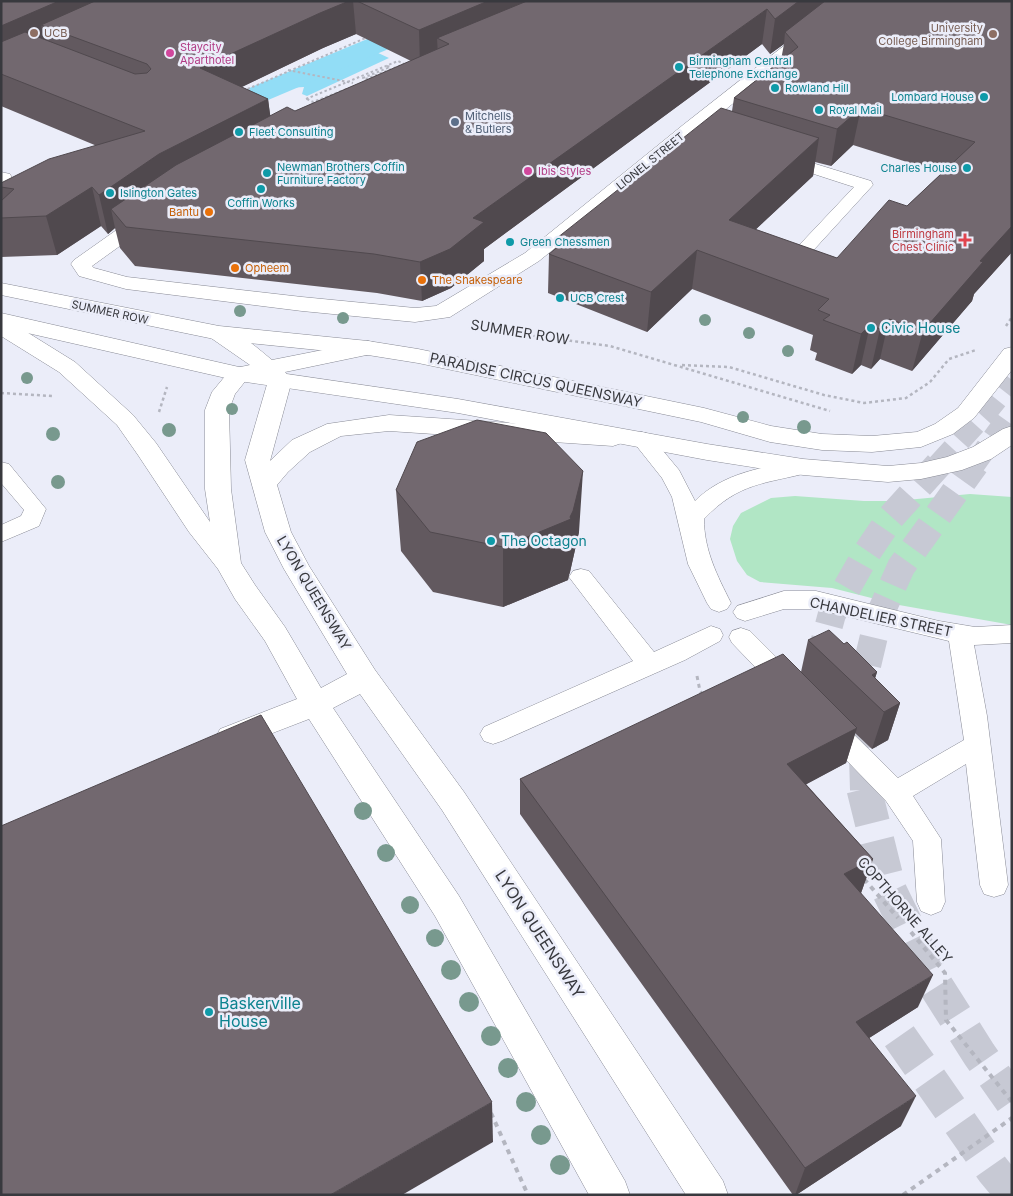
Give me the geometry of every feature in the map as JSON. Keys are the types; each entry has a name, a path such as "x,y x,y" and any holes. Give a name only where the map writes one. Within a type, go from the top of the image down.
{"street":[{"name":"LIONEL STREET","path":"442,312 532,257 689,129 851,1"},
{"path":"159,208 81,264 86,272 126,284 415,315 442,312"},
{"name":"SUMMER ROW","path":"1,289 219,333 368,348"},
{"path":"1,320 239,374 272,374 707,452 803,467 888,474 921,471 953,464 982,453 1012,434"},
{"path":"1,326 67,368 125,420 147,449 198,526 228,563 245,592 275,634 315,704 447,906 611,1195"},
{"name":"SUMMER ROW","path":"219,333 250,353 272,374"},
{"path":"272,374 368,348"},
{"name":"PARADISE CIRCUS QUEENSWAY","path":"368,348 494,371 704,415 770,434 822,442 872,444 922,439 944,429 966,413 1012,354"},
{"path":"228,563 218,489 217,410 224,392 239,374"},
{"path":"265,483 258,460 272,374"},
{"path":"265,483 279,466 301,446 336,429 389,424 642,439"},
{"name":"LYON QUEENSWAY","path":"265,483 278,532 297,569 365,678 453,801 709,1195"},
{"path":"210,746 315,704 365,678"}],"lane":[{"path":"689,129 707,135"},
{"path":"763,152 866,185 794,261"},
{"path":"642,439 671,475 683,497 700,564 719,603"},
{"path":"693,540 693,517 707,500 745,479 803,467"},
{"path":"1,468 35,509 31,521 1,534"},
{"path":"582,577 650,665"},
{"name":"CHANDELIER STREET","path":"745,612 784,600 816,600 960,634 975,636 1012,634"},
{"path":"719,603 733,605 745,612 749,617 750,628 741,637 726,640 711,635 701,625 702,613 711,605 719,603"},
{"name":"CHANDELIER STREET","path":"960,634 977,745 994,885"},
{"path":"492,734 650,665 711,635"},
{"path":"741,637 896,793 927,838 931,902"},
{"path":"896,793 977,745"}],"path":[{"path":"236,94 368,37"},
{"path":"288,70 353,83 357,84 313,102 306,99 386,66 398,61 409,66"},
{"path":"386,66 390,67 363,78 366,79 404,64"},
{"name":"SUMMER ROW","path":"442,312 475,328 610,346 833,411"},
{"path":"677,365 729,367 824,395 864,403 906,398 930,382 949,359 984,347"},
{"path":"147,449 176,360"},
{"path":"1,393 60,396"},
{"path":"689,647 700,691 706,698"},
{"name":"COPTHORNE ALLEY","path":"860,875 900,919"},
{"name":"COPTHORNE ALLEY","path":"906,926 945,973 946,1020 1012,1102"},
{"path":"486,1105 504,1139 528,1195"},
{"path":"903,1195 1012,1118"}],"green space":[{"path":"970,494 1012,497 1012,625 899,605 832,588 760,582 747,575 737,561 730,539 733,526 741,513 771,498 795,496 864,501 896,501"}],"water":[{"path":"365,50 358,56 359,59 376,52 389,58 307,96 302,94 304,87 269,89 282,81 282,77 336,54"}],"building":[{"path":"1,1 59,1 1,26"},
{"path":"95,1 349,1 200,68 268,99 159,154 99,195 92,187 46,216 1,218 1,201 14,189 1,187 1,183 49,159 145,131 1,74 1,42 25,32 135,74 147,73 151,69 147,64 41,25"},
{"path":"357,1 488,1 419,30"},
{"path":"527,1 799,1 775,19 767,9 473,218 484,222 450,249 420,262 374,254 126,227 111,209 176,165 287,107 295,111 449,44 437,38"},
{"path":"825,1 1012,1 1012,226 980,261 983,262 923,331 889,319 880,329 870,325 861,334 823,320 830,315 818,310 829,299 697,250 651,292 549,254 565,241 557,238 721,108 819,138 729,220 837,258 889,200 907,206 975,142 861,108 837,129 734,98 798,47 785,32"},
{"path":"477,420 546,433 583,471 571,519 503,547 430,532 396,490 417,442"},
{"path":"829,630 844,644 847,642 877,672 872,675 900,703 884,712 808,640"},
{"path":"783,654 857,728 787,764 873,859 844,874 933,975 856,1022 916,1096 805,1168 520,779"},
{"name":"Baskerville House","path":"261,715 492,1102 330,1195 1,1195 1,826"}],"waterway":[{"path":"204,117 481,1"}],"tunnel":[{"path":"938,465 989,409 1012,380"},
{"path":"974,465 1012,412"},
{"path":"818,666 832,614 866,554 891,517 939,464"},
{"path":"864,790 861,691 878,619 901,567 975,464"},
{"path":"864,789 889,890 934,983 979,1054 1012,1101"},
{"path":"872,991 881,1010 993,1170 1012,1193"}],"place":[{"name":"UCB","path":"34,33"},
{"name":"University College Birmingham","path":"993,34"},
{"name":"Staycity Aparthotel","path":"170,53"},
{"name":"Birmingham Central Telephone Exchange","path":"679,67"},
{"name":"Rowland Hill","path":"775,88"},
{"name":"Lombard House","path":"984,97"},
{"name":"Royal Mail","path":"819,110"},
{"name":"Mitchells & Butlers","path":"455,122"},
{"name":"Fleet Consulting","path":"239,132"},
{"name":"Charles House","path":"967,168"},
{"name":"Ibis Styles","path":"528,171"},
{"name":"Newman Brothers Coffin Furniture Factory","path":"267,173"},
{"name":"Coffin Works","path":"261,189"},
{"name":"Islington Gates","path":"110,193"},
{"name":"Bantu","path":"209,212"},
{"name":"Birmingham Chest Clinic","path":"965,240"},
{"name":"Green Chessmen","path":"510,242"},
{"name":"Opheem","path":"235,268"},
{"name":"The Shakespeare","path":"422,280"},
{"name":"UCB Crest","path":"560,298"},
{"name":"Civic House","path":"871,328"},
{"name":"The Octagon","path":"491,541"},
{"name":"Baskerville House","path":"209,1012"}]}
